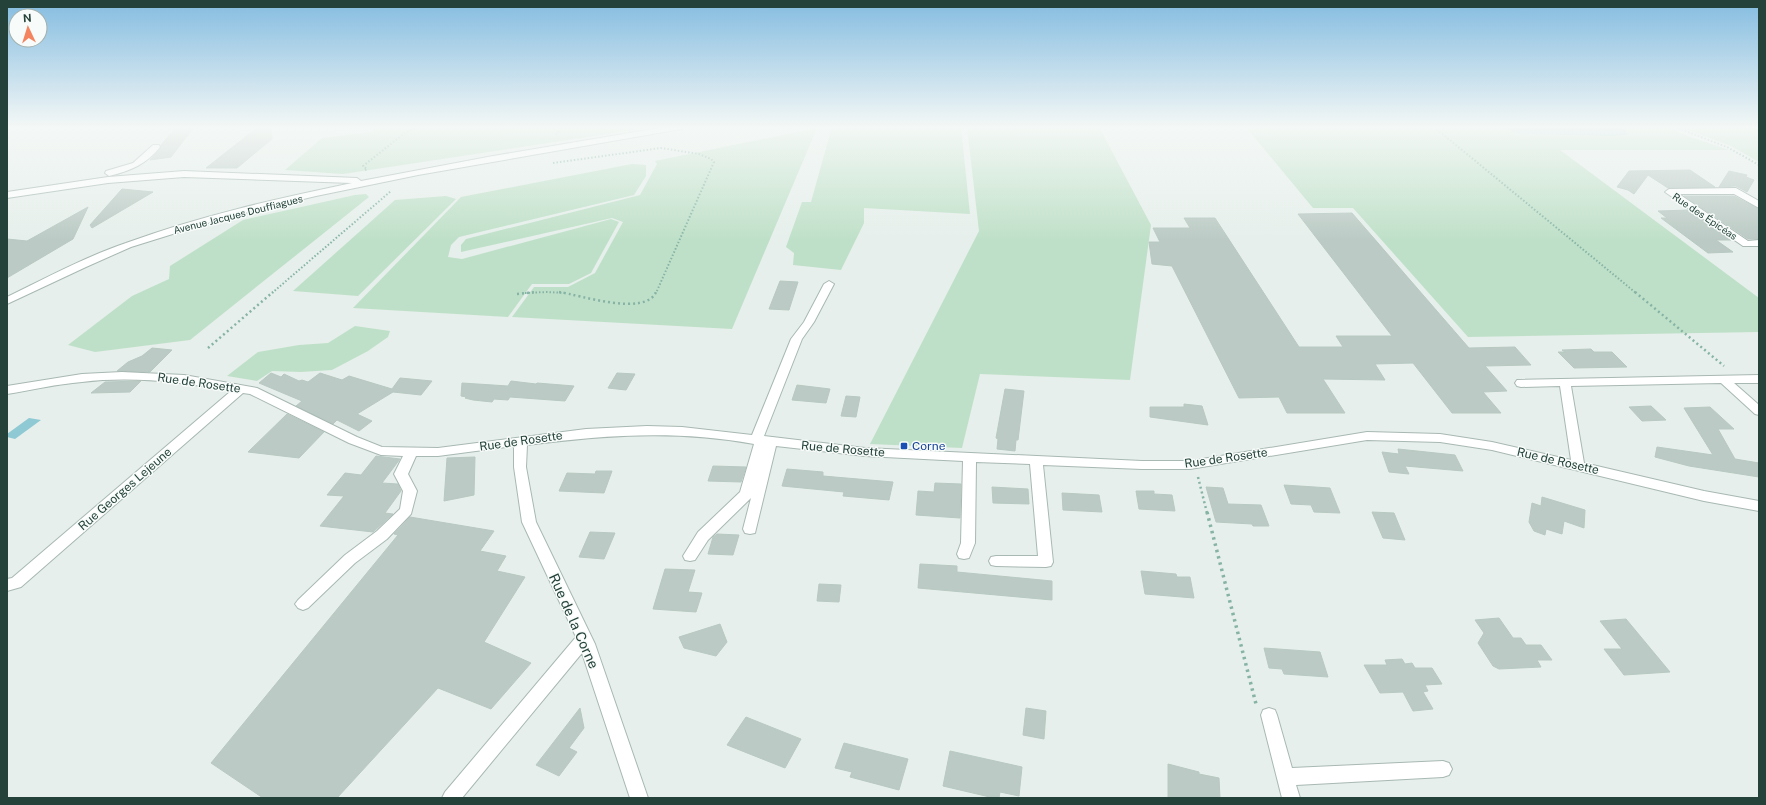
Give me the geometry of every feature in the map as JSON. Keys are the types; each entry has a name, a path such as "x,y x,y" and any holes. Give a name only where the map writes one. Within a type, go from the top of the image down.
{"street":[{"path":"48,188 55,183 130,168 136,165"},
{"name":"Avenue Jacques Douffiagues","path":"7,301 86,262 173,230 259,207 459,165"},
{"path":"7,195 108,180 184,174 361,181 363,184"},
{"name":"Rue des Épicéas","path":"1759,205 1736,191 1669,192 1746,244 1759,243"},
{"path":"690,556 703,536 746,495 797,339 809,322 828,284"},
{"name":"Rue de Rosette","path":"7,390 82,378 122,376 184,379 253,391 353,440 381,451 438,452 586,433 647,430 682,431 865,452 1142,465 1195,464 1367,436 1440,438 1492,446 1704,496 1759,506"},
{"path":"1722,379 1759,411"},
{"path":"1521,383 1759,379"},
{"path":"1565,383 1578,466"},
{"name":"Rue Georges Lejeune","path":"7,585 16,583 240,389"},
{"path":"750,529 763,441"},
{"name":"Rue de la Corne","path":"521,442 520,467 529,522 584,639 639,798"},
{"path":"303,604 350,560 382,535 406,511 410,491 401,474 411,452"},
{"path":"964,554 968,543 970,457"},
{"path":"996,561 1046,562 1036,460"},
{"path":"451,798 584,639"},
{"path":"1269,715 1291,798"},
{"path":"1285,777 1444,769"}],"path":[{"path":"363,172 367,169 363,166 365,165"},
{"path":"517,294 558,292 633,305 649,301 654,297 713,165"},
{"path":"1479,165 1739,379"},
{"path":"208,348 394,188"},
{"path":"1195,464 1256,704 1269,715"}],"green space":[{"path":"291,165 405,165 343,174 285,170"},
{"path":"629,165 646,165 646,176 634,195 459,237 451,245 448,257 462,259 611,219 619,222 591,273 569,284 532,284 508,317 353,308 461,197"},
{"path":"657,165 802,165 732,329 512,317 534,287 568,287 595,273 623,222 612,218 461,252 461,245 466,239 640,195"},
{"path":"821,165 965,165 970,214 864,208 864,223 841,270 793,265 794,253 786,247 802,202 811,202"},
{"path":"971,165 1119,165 1151,225 1130,380 980,374 962,448 870,444 979,231"},
{"path":"1277,165 1580,165 1759,298 1759,332 1468,337 1353,208 1313,208"},
{"path":"366,194 369,197 190,340 95,352 68,345 132,296 169,279 170,266 243,220 355,195"},
{"path":"446,196 456,199 358,296 293,291 395,200"},
{"path":"355,326 390,331 388,337 368,351 332,370 301,372 272,371 257,381 227,376 258,352 299,345 328,343"}],"water":[{"path":"29,418 41,420 15,439 7,437 7,434"}],"building":[{"path":"210,165 241,165 237,168 206,168"},
{"path":"1690,170 1715,187 1668,188 1648,175 1634,194 1628,190 1617,187 1629,171"},
{"path":"1729,171 1747,175 1746,177 1754,180 1747,192 1736,186 1719,187"},
{"path":"122,189 153,192 92,228 90,225"},
{"path":"1684,196 1734,196 1759,209 1759,239 1748,239"},
{"path":"88,207 73,239 7,278 7,239 27,241"},
{"path":"1689,210 1731,240 1716,240 1733,252 1708,253 1661,218 1667,218 1658,211"},
{"path":"1352,213 1469,348 1515,347 1531,365 1485,366 1507,391 1483,392 1501,413 1452,413 1413,363 1375,364 1385,380 1323,379 1345,413 1287,413 1279,397 1239,398 1172,266 1152,264 1149,242 1160,242 1153,228 1190,228 1184,218 1215,218 1299,347 1343,347 1336,336 1392,336 1298,214"},
{"path":"780,281 798,282 789,310 769,309"},
{"path":"152,348 172,350 150,372 117,371 128,362 142,356"},
{"path":"1591,349 1594,352 1612,352 1627,367 1574,368 1558,352 1565,352 1562,350"},
{"path":"271,373 281,377 284,374 299,381 302,380 308,382 320,373 342,380 349,376 392,389 400,378 432,381 421,395 393,392 357,414 372,421 359,431 337,420 333,424 296,406 302,401 259,383"},
{"path":"617,373 635,374 626,390 608,388"},
{"path":"141,381 130,392 91,393 105,382"},
{"path":"511,381 574,386 565,401 510,397 508,400 494,399 492,402 473,400 461,396 462,383 508,386"},
{"path":"797,385 830,389 826,403 792,400"},
{"path":"1005,389 1024,391 1018,440 1016,440 1015,451 997,449 998,439 996,438"},
{"path":"846,396 860,397 856,417 841,416"},
{"path":"1184,404 1202,406 1208,425 1150,417 1150,407 1184,407"},
{"path":"1651,406 1666,420 1642,421 1629,407"},
{"path":"1710,407 1734,429 1718,429 1735,459 1759,463 1759,477 1689,466 1655,457 1657,447 1713,455 1684,408"},
{"path":"287,414 324,432 299,458 248,452"},
{"path":"1398,449 1455,455 1463,471 1405,466 1409,474 1389,472 1382,452 1399,454"},
{"path":"376,456 400,459 382,483 398,484 401,491 385,513 393,514 373,532 320,526 344,496 327,495 345,473 361,475"},
{"path":"475,457 474,495 444,501 447,458"},
{"path":"713,466 746,467 741,482 708,481"},
{"path":"787,469 823,472 823,476 893,482 889,500 843,496 844,492 782,486"},
{"path":"596,471 612,471 604,493 559,491 567,473 595,474"},
{"path":"935,483 961,484 960,518 916,515 918,491 934,492"},
{"path":"1284,485 1330,488 1340,513 1314,512 1311,505 1291,504"},
{"path":"992,487 1028,489 1029,504 993,503"},
{"path":"1206,487 1223,488 1228,504 1261,505 1269,526 1253,526 1252,524 1216,522"},
{"path":"1136,491 1154,491 1154,494 1172,495 1175,511 1139,509"},
{"path":"1062,493 1099,495 1102,512 1063,510"},
{"path":"1542,497 1585,510 1584,528 1564,521 1562,534 1546,529 1545,535 1534,531 1529,522 1532,503 1541,506"},
{"path":"1372,512 1394,513 1405,540 1383,538"},
{"path":"410,517 494,531 480,551 506,556 497,571 525,577 484,642 531,663 491,709 438,688 337,798 263,798 211,763 398,535 394,534"},
{"path":"590,532 615,533 604,559 579,557"},
{"path":"717,534 739,535 733,555 708,554 713,537"},
{"path":"920,564 957,566 957,572 1052,581 1052,600 918,588"},
{"path":"665,569 695,570 688,592 702,593 696,612 653,609"},
{"path":"1141,571 1176,574 1177,577 1190,577 1194,598 1145,594"},
{"path":"819,584 841,585 839,602 817,601"},
{"path":"1499,618 1513,638 1521,638 1526,645 1541,645 1552,660 1537,660 1541,667 1499,669 1493,666 1478,643 1484,633 1475,620"},
{"path":"1626,619 1670,672 1624,675 1604,649 1622,649 1600,621"},
{"path":"720,624 727,642 716,656 684,648 679,637"},
{"path":"1264,648 1320,652 1328,677 1284,674 1282,669 1269,668"},
{"path":"1402,659 1405,664 1412,663 1415,668 1432,668 1442,684 1425,685 1428,691 1423,692 1433,709 1413,711 1403,692 1380,693 1364,665 1387,665 1385,660"},
{"path":"580,708 584,728 569,748 577,752 559,776 536,765"},
{"path":"1026,708 1046,711 1044,739 1023,735"},
{"path":"746,717 801,739 785,768 727,745"},
{"path":"844,743 908,759 899,790 850,777 852,772 835,768"},
{"path":"950,751 1022,767 1019,796 1000,792 999,798 994,798 943,786"},
{"path":"1168,764 1199,772 1199,774 1219,778 1220,798 1168,798"}],"place":[{"name":"Corne","path":"904,446"}]}
